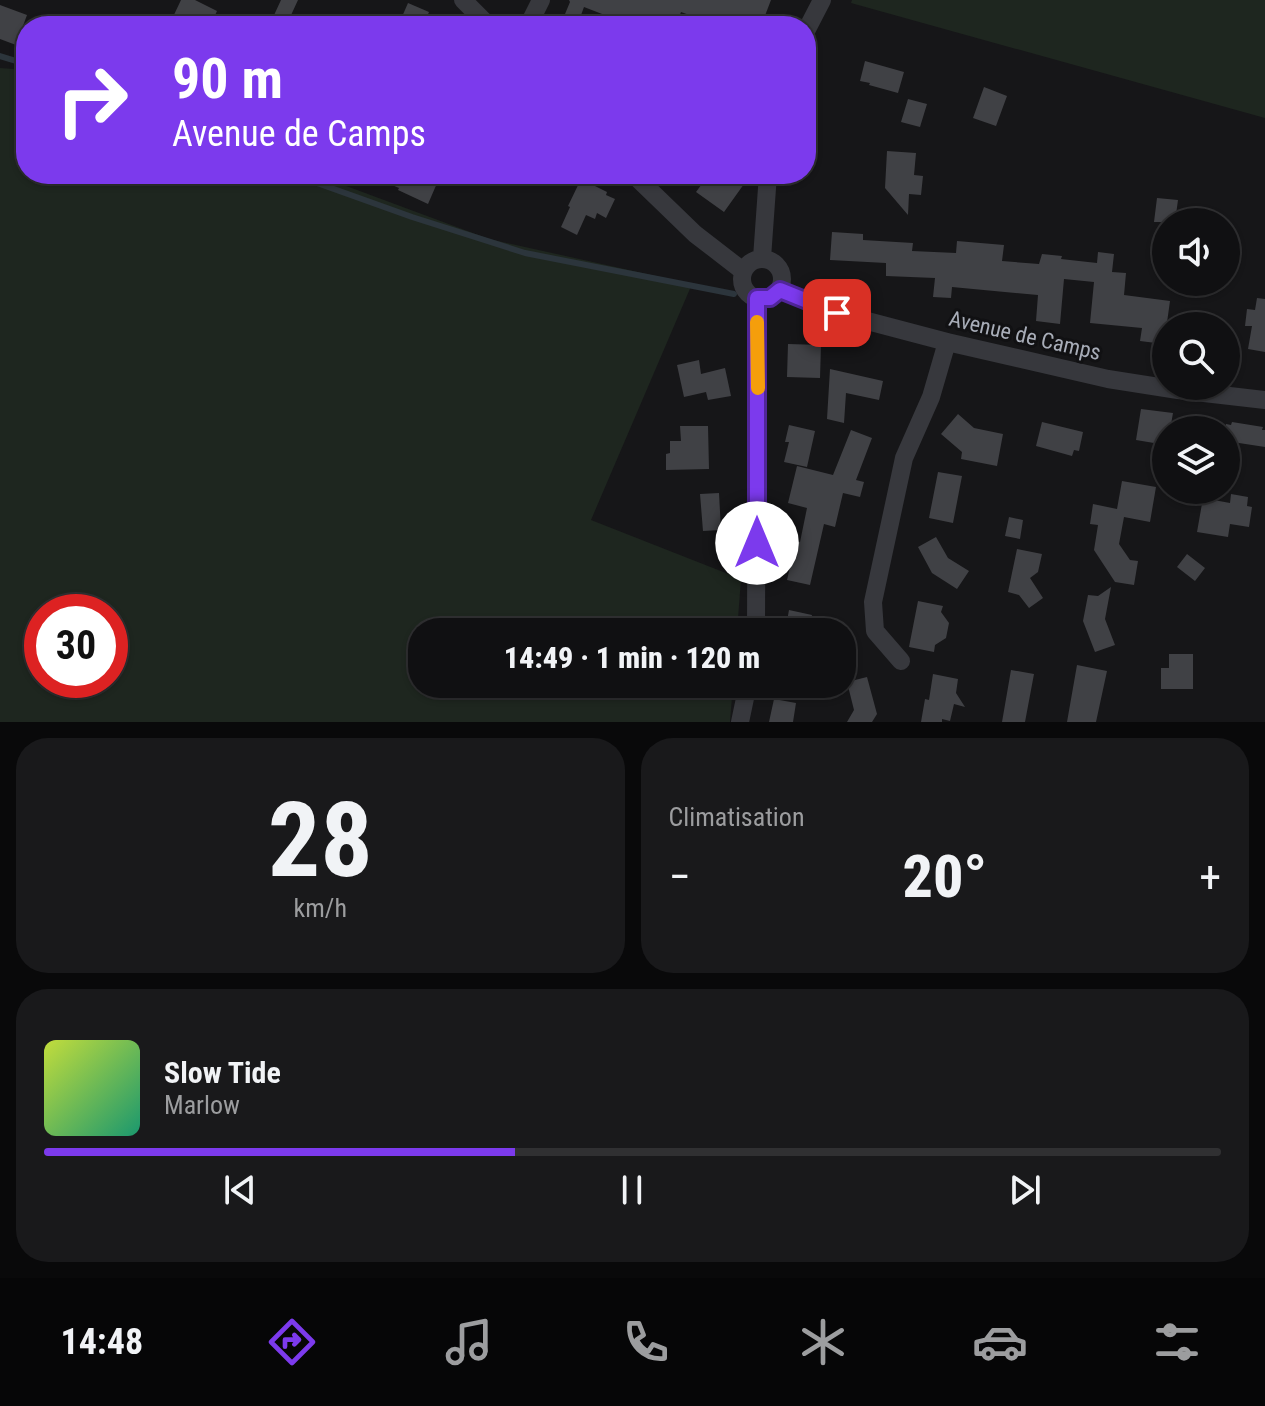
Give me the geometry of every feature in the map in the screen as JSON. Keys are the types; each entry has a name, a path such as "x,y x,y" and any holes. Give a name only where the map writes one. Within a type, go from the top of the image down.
{"street":[{"path":"463,0 479,16"},
{"path":"643,184 695,234 743,271"},
{"path":"762,258 767,184"},
{"path":"762,258 772,261 783,277 780,290 770,298 757,298 743,285 743,271 752,261 762,258"},
{"name":"Avenue de Camps","path":"780,290 837,313 1108,379 1265,400"},
{"path":"756,618 757,298"},
{"path":"901,661 875,631 873,602 904,458 931,397 947,342"},
{"path":"740,722 745,698"}],"shaded area":[{"path":"852,0 1265,0 1265,118 851,3"},
{"path":"0,68 16,69 16,184 341,184 489,239 692,284 591,520 741,579 738,618 408,618 408,698 732,698 730,722 0,722"}],"building":[{"path":"181,0 195,0 217,11 215,16 173,16"},
{"path":"281,0 298,0 291,16 274,16"},
{"path":"771,0 765,16 692,16 681,12 680,16 607,16 584,7 581,16 564,16 570,2"},
{"path":"408,3 429,12 427,16 402,16"},
{"path":"0,5 27,15 16,16 16,45 0,39"},
{"path":"865,61 904,72 898,93 860,81"},
{"path":"984,87 1007,96 996,126 973,118"},
{"path":"908,99 927,104 920,127 901,122"},
{"path":"887,151 916,153 914,175 923,176 921,195 909,194 908,215 885,188"},
{"path":"390,184 437,184 428,204"},
{"path":"579,184 591,184 615,199 606,218 597,213 595,219 586,215 577,235 561,227"},
{"path":"702,184 744,184 724,212 696,192"},
{"path":"1157,198 1178,200 1177,208 1156,208"},
{"path":"832,232 863,234 863,240 913,243 912,251 956,253 957,241 1004,245 1002,261 1039,264 1042,254 1097,263 1098,252 1114,254 1112,272 1126,273 1124,295 1170,301 1168,312 1152,312 1152,342 1140,341 1142,328 1090,323 1094,282 1064,279 1060,324 1036,321 1038,295 952,287 951,298 933,297 935,278 886,276 886,263 830,260"},
{"path":"1257,298 1265,299 1265,352 1248,349 1252,326 1245,326 1247,309 1255,310"},
{"path":"788,344 821,345 820,378 787,377"},
{"path":"699,360 701,374 725,368 731,396 708,400 706,392 684,397 677,365"},
{"path":"830,369 883,381 879,400 846,393 844,423 827,419"},
{"path":"1141,409 1173,413 1172,416 1152,416 1152,443 1136,440"},
{"path":"958,414 974,428 1003,434 997,466 961,459 962,452 941,434"},
{"path":"1042,422 1083,432 1079,451 1074,450 1072,456 1036,446"},
{"path":"1240,423 1263,427 1265,447 1240,443"},
{"path":"789,425 815,431 807,467 784,462"},
{"path":"680,426 708,426 709,469 666,470 670,441 681,441"},
{"path":"851,430 872,438 856,480 864,482 860,497 843,493 835,527 824,524 810,585 787,580 807,508 788,503 797,466 833,475"},
{"path":"938,472 962,476 953,523 929,518"},
{"path":"1122,481 1152,486 1150,522 1124,517 1119,544 1130,560 1138,561 1134,585 1115,582 1094,550 1098,525 1090,524 1093,504 1117,509"},
{"path":"719,493 721,530 703,531 700,494"},
{"path":"1240,496 1248,497 1247,506 1252,507 1249,527 1230,524 1228,537 1197,532 1202,504 1240,504"},
{"path":"1009,517 1023,520 1020,539 1005,536"},
{"path":"936,537 948,558 969,571 957,589 932,573 918,547"},
{"path":"1017,549 1042,554 1038,572 1030,578 1043,598 1029,608 1019,595 1008,592"},
{"path":"1187,554 1205,568 1195,581 1177,567"},
{"path":"1111,587 1105,619 1115,645 1095,652 1083,621 1088,595 1098,596"},
{"path":"918,601 943,606 941,612 949,623 946,638 935,645 934,652 909,647"},
{"path":"789,610 812,615 811,618 788,618"},
{"path":"1169,654 1193,654 1193,689 1161,689 1161,668 1169,668"},
{"path":"1077,665 1107,671 1096,722 1067,722"},
{"path":"1011,670 1034,674 1025,722 1002,722"},
{"path":"933,674 958,679 956,693 965,707 954,704 950,721 921,722 925,699 929,700"},
{"path":"867,677 877,714 872,722 847,722 854,710 851,698 856,698 856,680"},
{"path":"774,699 796,703 793,722 769,722"}],"waterway":[{"path":"0,56 16,61"},
{"path":"320,184 525,253 734,294"}],"slow traffic":[{"path":"757,322 758,388"}],"route":[{"path":"757,543 757,298 770,298 780,290 837,313"}]}
